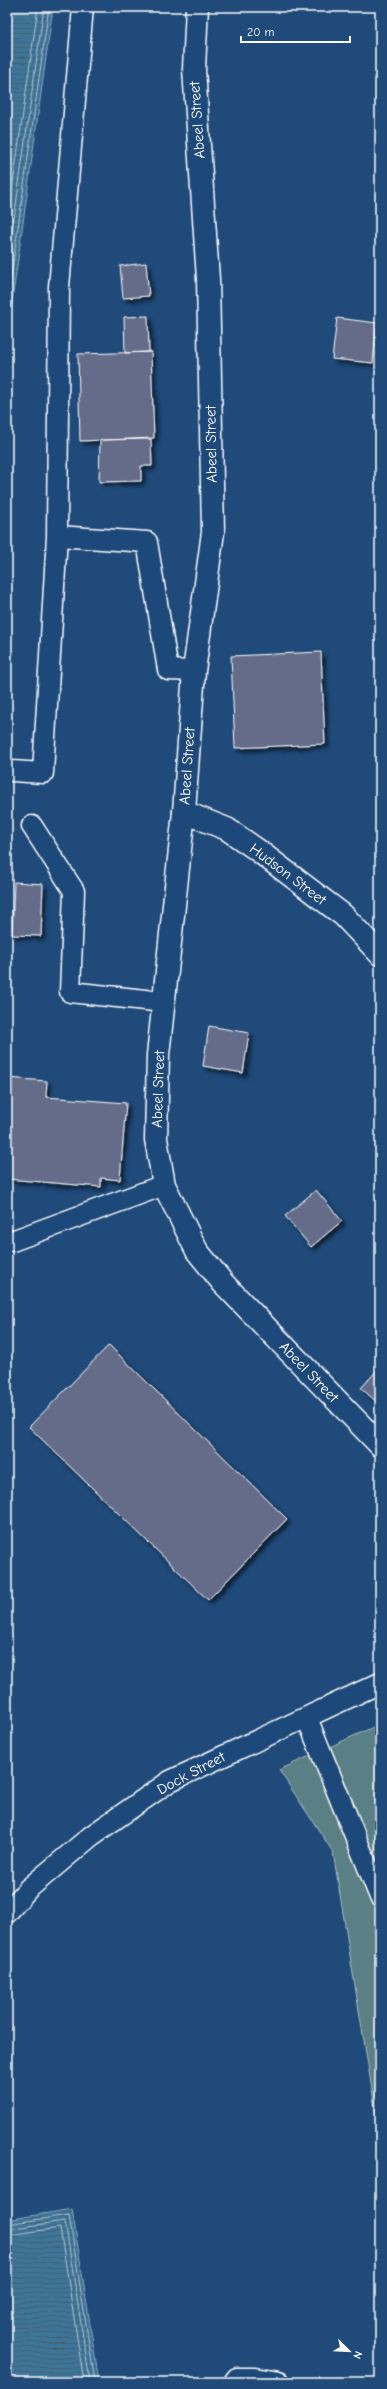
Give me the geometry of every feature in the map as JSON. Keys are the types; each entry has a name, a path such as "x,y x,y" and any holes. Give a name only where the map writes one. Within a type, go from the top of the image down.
{"street":[{"name":"Abeel Street","path":"197,7 194,69 208,278 213,532 194,671 184,812 158,1055 156,1139 164,1184 197,1251 223,1283 380,1445"},
{"name":"Hudson Street","path":"184,812 227,829 256,849 343,915 380,954"}],"lane":[{"path":"12,770 43,773 57,536 60,287 83,7"},
{"path":"57,536 147,542 168,670 194,671"},
{"path":"32,826 74,891 70,992 164,1002"},
{"path":"12,1241 164,1184"},
{"name":"Dock Street","path":"7,1913 28,1889 91,1836 170,1781 380,1683"},
{"path":"307,1718 380,1897"},
{"path":"234,2382 237,2378 256,2378 279,2382"}],"green space":[{"path":"380,1724 380,2138 333,1852 279,1770"}],"water":[{"path":"7,7 53,7 11,309 7,385"},
{"path":"72,2209 99,2382 7,2382 7,2220"}],"building":[{"path":"146,263 149,296 123,298 120,266"},
{"path":"148,316 149,352 125,353 124,317"},
{"path":"337,318 377,323 373,363 332,359"},
{"path":"151,352 154,438 80,441 78,354"},
{"path":"151,439 152,466 141,466 141,481 99,482 100,440"},
{"path":"321,652 325,744 235,748 231,656"},
{"path":"14,882 43,884 41,936 12,935"},
{"path":"209,1026 249,1033 243,1073 203,1066"},
{"path":"7,1078 47,1081 46,1097 126,1103 120,1180 101,1178 101,1187 7,1179"},
{"path":"316,1190 342,1221 311,1247 285,1216"},
{"path":"109,1345 287,1519 208,1600 29,1427"},
{"path":"380,1367 380,1405 361,1388"}]}
